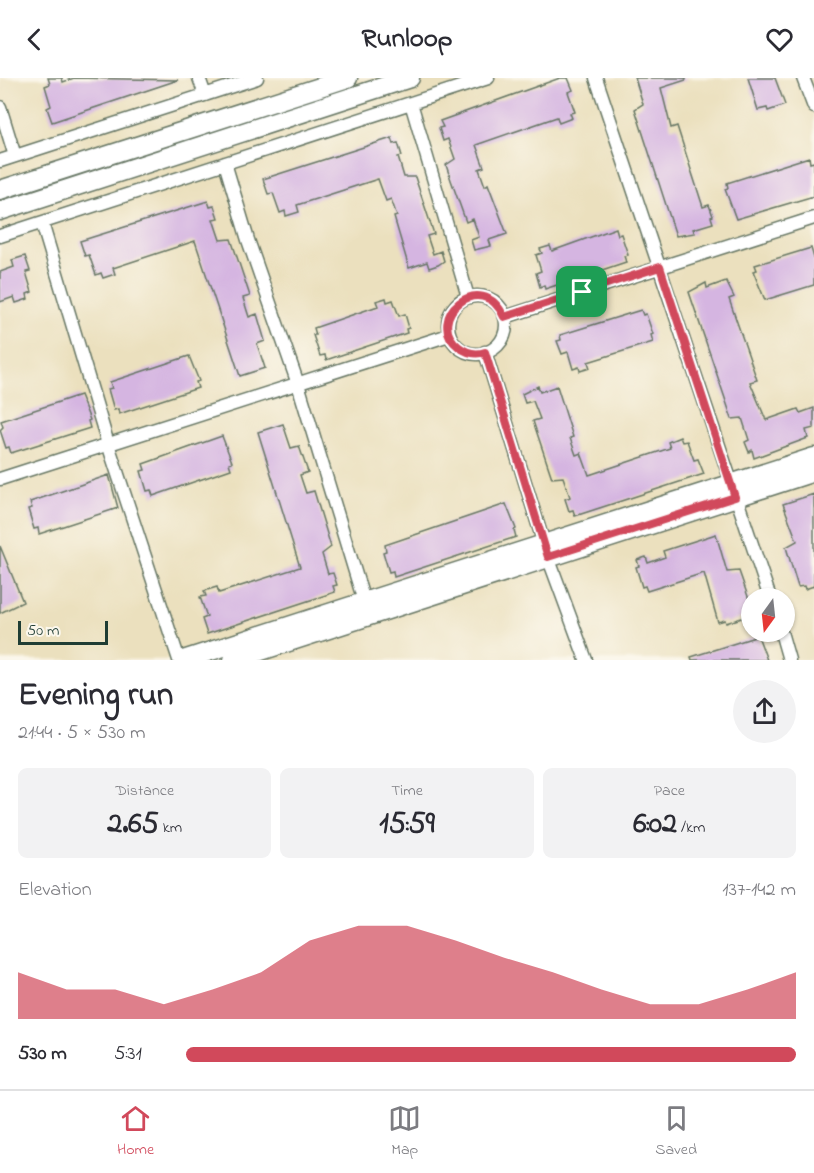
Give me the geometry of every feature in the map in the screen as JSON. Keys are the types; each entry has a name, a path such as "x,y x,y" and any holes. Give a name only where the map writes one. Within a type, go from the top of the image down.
{"street":[{"path":"199,78 205,95"},
{"path":"0,160 257,78"},
{"path":"0,190 348,78"},
{"path":"0,211 410,78"},
{"path":"0,236 488,78"},
{"path":"596,78 767,588"},
{"path":"803,78 814,107"},
{"path":"411,103 468,297"},
{"path":"0,107 15,156"},
{"path":"225,163 248,240 298,384 367,609"},
{"path":"504,317 814,218"},
{"path":"42,223 108,444 181,660 367,609"},
{"path":"477,296 494,302 504,317 503,337 498,345 485,352 471,353 462,350 449,335 449,317 453,308 468,297 477,296"},
{"path":"0,479 449,335"},
{"path":"485,352 546,550 586,660"},
{"path":"733,491 814,457"},
{"path":"233,660 367,609 546,550 733,491 814,472"},
{"path":"783,642 789,660"}],"building":[{"path":"48,78 62,78 63,82 74,78 178,80 52,122 47,108 51,106 45,86 50,84"},
{"path":"560,78 568,78 573,90 568,92 575,112 570,113 572,118 559,123 557,117 476,145 484,167 479,169 485,186 488,184 507,234 489,240 491,246 474,250 471,240 479,237 473,219 466,222 451,180 446,165 455,159 448,139 443,141 439,128 443,127 440,121"},
{"path":"635,78 686,78 686,80 661,88 671,128 677,126 703,207 709,205 713,216 711,217 713,223 693,229 695,233 676,236 635,109 643,104"},
{"path":"748,78 775,78 785,105 768,111 767,108 758,110"},
{"path":"392,138 394,144 398,143 402,156 398,157 404,177 415,177 434,234 427,236 433,254 441,251 444,261 438,265 429,268 427,262 409,268 394,217 397,216 391,199 386,201 378,179 297,205 299,212 286,216 285,211 280,213 273,193 268,194 263,179"},
{"path":"809,157 810,163 814,162 814,196 736,219 725,189 728,188 727,183"},
{"path":"208,201 210,207 214,206 218,218 213,219 220,240 231,239 250,296 243,298 249,317 257,314 265,341 257,344 265,368 240,376 195,241 113,268 115,274 103,278 101,273 96,275 89,255 85,256 80,241"},
{"path":"616,228 618,235 621,234 628,255 624,256 626,262 545,289 544,285 540,287 536,273 541,271 536,255 542,253 540,249 550,246 552,251"},
{"path":"811,248 814,258 814,285 765,300 753,271 757,270 755,265"},
{"path":"25,256 30,271 26,272 32,292 27,294 28,299 16,303 14,297 0,302 0,272 14,267 12,260"},
{"path":"726,281 734,297 729,299 757,380 750,382 766,420 798,409 800,413 814,408 814,428 806,430 808,438 754,458 752,450 749,452 745,442 749,440 742,418 732,419 689,292 706,283 707,288"},
{"path":"386,298 387,302 393,300 399,316 405,314 409,328 406,329 407,333 326,360 325,355 320,356 313,335 316,335 314,328 378,306 376,301"},
{"path":"641,310 643,315 646,314 653,334 651,335 653,342 588,362 590,368 580,371 579,367 573,369 568,352 562,354 557,341 561,340 560,335"},
{"path":"189,356 199,381 196,382 198,388 119,414 118,409 114,410 108,389 112,388 110,382"},
{"path":"538,386 540,392 557,386 573,437 570,438 576,455 581,453 589,475 670,448 668,442 680,437 682,442 687,441 694,460 698,459 704,474 575,516 573,510 569,511 565,499 570,497 563,477 552,478 533,421 540,419 533,401 525,403 522,394"},
{"path":"80,395 90,420 88,421 90,428 11,453 9,447 6,448 0,430 3,427 1,421"},
{"path":"283,424 291,448 299,446 308,472 300,475 306,493 314,491 331,547 322,554 328,574 333,573 337,585 333,586 335,592 207,634 202,619 207,617 200,597 206,596 204,591 217,587 219,593 300,567 258,432"},
{"path":"222,436 232,462 229,463 231,469 153,496 151,490 147,491 141,471 145,470 143,464"},
{"path":"109,475 118,508 39,534 38,528 34,529 28,509 32,508 30,502"},
{"path":"814,494 814,586 805,589 804,586 798,587 786,547 797,541 783,504"},
{"path":"506,504 516,529 514,530 516,537 394,577 393,571 389,572 383,552 386,551 385,545"},
{"path":"716,534 727,572 739,571 745,588 741,588 741,618 726,623 725,620 718,622 704,573 647,591 645,586 642,587 636,567 639,566 637,560 646,557 648,563 665,557 663,551"},
{"path":"0,546 23,602 0,613"},
{"path":"741,641 760,642 767,660 692,660 691,657"}],"route":[{"path":"660,267 735,497 548,557 485,352 471,353 462,350 454,343 449,335 449,317 453,308 468,297 477,296 494,302 501,309 504,317 582,292 660,267"}]}
